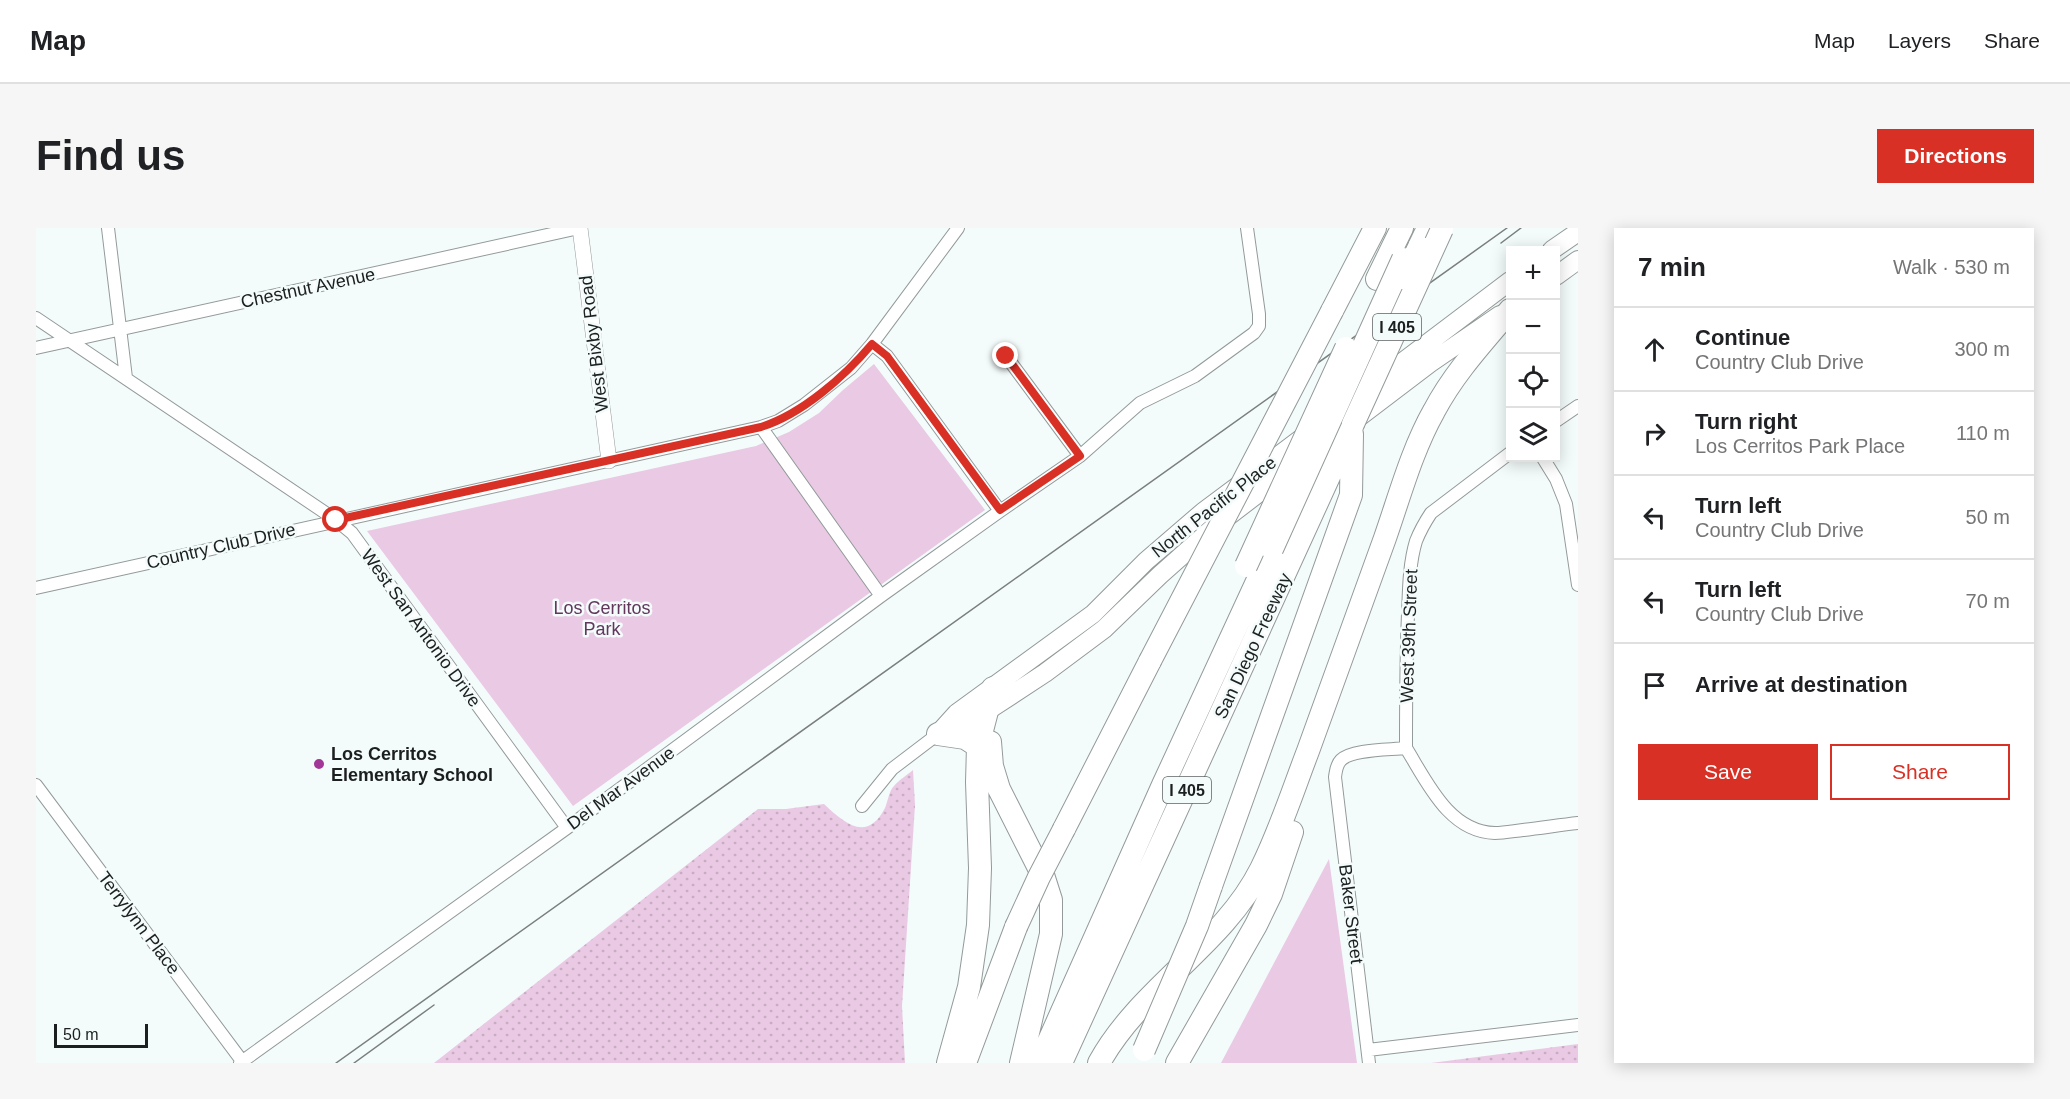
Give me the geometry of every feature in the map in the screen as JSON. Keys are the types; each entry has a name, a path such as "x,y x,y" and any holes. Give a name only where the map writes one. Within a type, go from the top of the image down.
{"highway":[{"path":"965,1063 1016,927 1039,877 1375,228"},
{"name":"San Diego Freeway","path":"1022,1063 1401,228"},
{"path":"1048,1063 1233,652 1425,237"},
{"path":"1039,1063 1272,549 1425,237"},
{"name":"San Diego Freeway","path":"1061,1063 1353,424 1425,237"},
{"path":"1099,1063 1117,1035 1133,1016 1231,914 1247,893 1271,849 1345,652 1422,434 1447,388 1466,361 1506,314"},
{"path":"1142,1057 1193,935 1351,495 1353,424"},
{"path":"1177,1063 1251,935 1271,894 1345,652"},
{"path":"948,1063 969,987 978,925 980,868 977,782 985,751 987,711 993,688"},
{"path":"938,734 965,738 985,751 999,789 1040,868 1051,900 1051,934 1022,1063"}],"main road":[{"path":"1558,246 1578,232"},
{"path":"1560,273 1578,260"},
{"name":"North Pacific Place","path":"938,734 957,713 1093,614 1146,561 1203,512 1505,285"},
{"name":"North Pacific Place","path":"938,734 987,711 1045,673 1104,629 1214,527 1430,363 1506,312"}],"street":[{"path":"108,228 126,378"},
{"name":"Chestnut Avenue","path":"36,348 580,228"},
{"name":"West Bixby Road","path":"580,228 609,460"},
{"name":"Country Club Drive","path":"36,588 778,422 851,369 958,228"},
{"path":"872,344 887,356 1000,510 1080,456 1140,403 1195,376 1254,333 1259,326 1247,228"},
{"name":"West San Antonio Drive","path":"36,318 336,520 352,534 567,828"},
{"path":"1006,356 1080,456"},
{"path":"1560,418 1578,406"},
{"path":"761,427 881,596"},
{"name":"West 39th Street","path":"1406,748 1409,592 1412,556 1423,526 1431,513 1506,456"},
{"path":"1545,462 1556,479 1566,504 1578,585"},
{"name":"Del Mar Avenue","path":"241,1062 567,828 1000,510"},
{"name":"North Pacific Place","path":"862,806 892,769 938,734"},
{"path":"1406,748 1444,806 1459,822 1477,830 1495,833 1578,823"},
{"name":"Baker Street","path":"1369,1057 1335,790 1337,765 1343,758 1354,753 1406,748"},
{"name":"Terrylynn Place","path":"36,784 241,1062"},
{"path":"1369,1057 1578,1025"}],"green space":[{"name":"Los Cerritos Park","path":"874,364 985,510 573,806 367,531 756,446 789,432 819,413"},
{"path":"913,770 915,805 902,1006 905,1063 434,1063 758,809 786,809 824,804 847,823 863,827 871,825 885,808 892,788"},
{"path":"1329,859 1357,1063 1221,1063"},
{"path":"1578,1044 1578,1063 1431,1063"}],"tram line":[{"path":"336,1063 1507,228"},
{"path":"1501,243 1521,228"},
{"path":"354,1063 434,1005"}],"place":[{"name":"Los Cerritos Elementary School","path":"319,764"}],"route":[{"path":"336,520 778,422 851,369 872,344 887,356 1000,510 1080,456 1006,356"}]}
